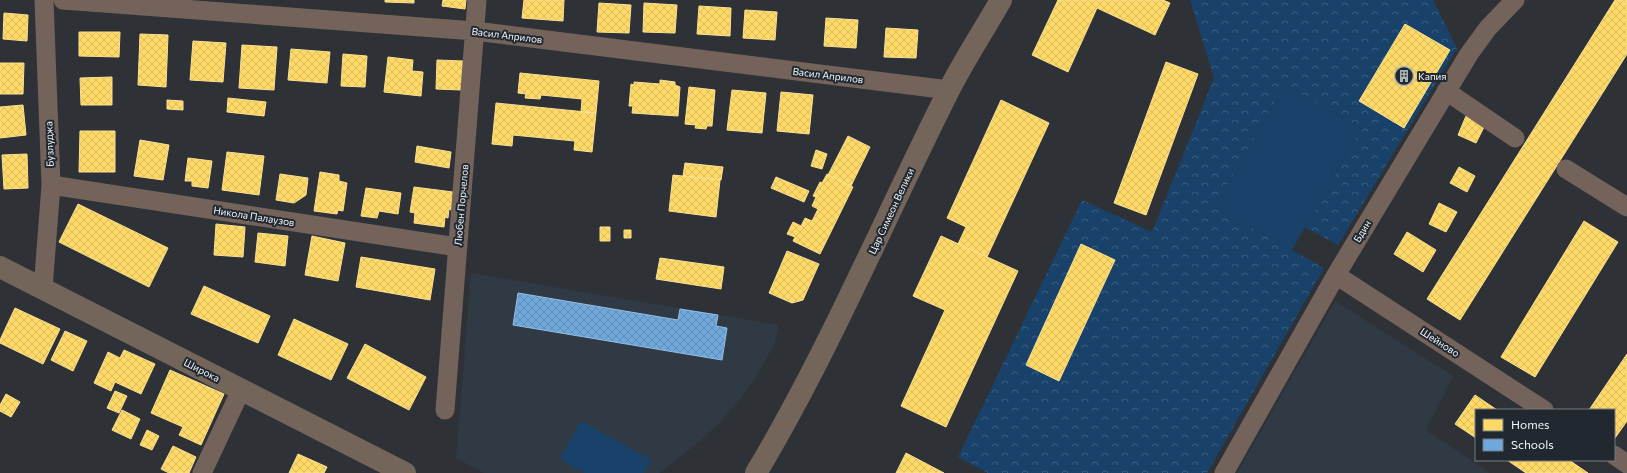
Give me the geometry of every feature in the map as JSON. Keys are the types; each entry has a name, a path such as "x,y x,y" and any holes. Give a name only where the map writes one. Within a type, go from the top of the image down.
{"main road":[{"name":"Цар Симеон Велики","path":"756,473 785,424 866,266 949,90 1001,0"},
{"name":"Широка","path":"0,267 405,473"},
{"name":"Цар Симеон Велики","path":"740,473 785,424"}],"street":[{"name":"Бузлуджа","path":"43,289 51,185 44,0"},
{"name":"Васил Априлов","path":"63,0 474,35 949,90"},
{"name":"Любен Порчелов","path":"445,410 477,0"},
{"name":"Бдин","path":"1224,473 1336,275 1446,91 1469,54 1488,28 1516,0"},
{"path":"1446,91 1515,138"},
{"path":"1566,169 1627,207"},
{"name":"Никола Палаузов","path":"51,185 457,247"},
{"name":"Шейново","path":"1336,275 1542,409"},
{"path":"202,473 241,390"},
{"path":"1615,456 1627,464"}],"shaded area":[{"path":"471,273 779,325 774,345 755,378 739,400 720,422 699,442 659,473 484,473 456,458"},
{"path":"1335,301 1453,376 1426,430 1490,473 1237,473"}],"green space":[{"path":"1190,0 1433,0 1457,48 1338,245 1305,227 1361,128 1284,85 1215,207 1324,268 1207,473 988,473 958,457 1082,200 1152,232 1214,78"},
{"path":"1284,85 1361,128 1292,250 1215,207"},
{"path":"581,421 651,460 644,473 585,473 560,459"}],"building: Homes":[{"path":"385,0 414,0 414,3 385,2"},
{"path":"443,0 466,0 465,9 442,6"},
{"path":"524,0 564,0 563,21 522,18"},
{"path":"1058,0 1163,0 1170,3 1155,35 1097,8 1068,72 1032,55"},
{"path":"1615,0 1627,0 1627,54 1460,320 1427,299"},
{"path":"599,3 631,5 629,33 597,32"},
{"path":"644,3 677,5 675,33 643,32"},
{"path":"699,6 731,8 730,36 697,34"},
{"path":"745,10 777,12 775,40 743,38"},
{"path":"4,13 28,15 27,41 3,39"},
{"path":"826,18 858,20 856,48 824,46"},
{"name":"Капия","path":"1405,24 1450,50 1404,128 1359,101"},
{"path":"886,28 918,30 916,58 884,57"},
{"path":"79,32 120,32 119,57 79,56"},
{"path":"140,34 168,35 166,87 138,85"},
{"path":"193,41 226,43 223,82 190,80"},
{"path":"242,45 277,47 274,90 239,88"},
{"path":"291,49 330,52 327,83 288,80"},
{"path":"343,54 367,56 365,87 341,86"},
{"path":"388,57 413,60 412,71 423,72 421,96 384,92"},
{"path":"437,60 463,61 461,90 436,89"},
{"path":"1166,62 1198,74 1146,215 1114,203"},
{"path":"0,63 24,63 23,94 0,94"},
{"path":"520,73 599,81 596,113 581,112 582,99 541,95 540,99 525,98 526,94 518,93"},
{"path":"112,77 112,105 81,105 80,78"},
{"path":"660,80 675,82 675,85 680,87 678,116 632,113 633,106 629,106 631,84 634,85 634,82 660,84"},
{"path":"689,87 715,90 712,126 707,126 706,129 695,128 696,125 685,124"},
{"path":"732,90 766,93 762,133 727,130"},
{"path":"781,92 813,95 809,134 777,131"},
{"path":"228,98 266,102 264,116 227,112"},
{"path":"167,100 183,101 183,110 167,109"},
{"path":"1001,100 1049,123 987,257 958,244 966,227 947,218"},
{"path":"496,103 596,113 592,152 574,150 575,141 513,135 512,146 492,144"},
{"path":"23,105 26,135 0,138 0,107"},
{"path":"1466,116 1485,125 1476,143 1458,135"},
{"path":"80,131 115,131 115,172 79,172"},
{"path":"848,136 870,147 851,186 828,175"},
{"path":"140,140 169,145 163,180 134,176"},
{"path":"417,146 451,152 449,168 415,162"},
{"path":"816,150 827,154 822,169 811,166"},
{"path":"227,152 264,156 259,195 222,190"},
{"path":"27,154 28,188 4,189 2,155"},
{"path":"188,158 212,161 208,188 192,186 192,181 185,181"},
{"path":"685,163 723,167 721,180 683,176"},
{"path":"1459,167 1475,176 1467,192 1450,183"},
{"path":"320,172 339,175 339,181 347,183 343,211 338,210 337,214 314,211"},
{"path":"280,174 308,178 306,195 294,203 276,200"},
{"path":"827,174 853,187 820,254 793,241 795,237 787,234 793,222 801,226 805,218 812,221 818,209 812,206 816,197 813,196 820,182 822,183"},
{"path":"673,175 720,180 716,217 669,211"},
{"path":"776,177 809,191 804,202 771,188"},
{"path":"414,187 453,192 451,210 449,209 448,218 445,217 444,227 414,223 415,213 410,212"},
{"path":"366,188 401,193 398,214 379,211 377,218 361,216"},
{"path":"1439,203 1457,212 1446,232 1429,224"},
{"path":"78,204 168,248 149,287 59,242"},
{"path":"1584,221 1618,242 1535,377 1501,357"},
{"path":"216,224 245,227 243,257 214,255"},
{"path":"600,227 610,227 610,241 600,241"},
{"path":"624,230 631,230 631,238 624,238"},
{"path":"1407,232 1436,250 1423,272 1394,254"},
{"path":"258,233 288,236 285,266 255,262"},
{"path":"312,236 345,243 338,281 305,275"},
{"path":"941,236 1018,271 946,427 901,406 945,310 913,296"},
{"path":"1081,244 1115,260 1059,381 1026,365"},
{"path":"787,251 819,264 803,300 792,303 769,293"},
{"path":"361,257 435,269 430,300 356,287"},
{"path":"660,258 724,267 721,289 656,279"},
{"path":"204,286 270,316 258,343 191,314"},
{"path":"15,308 60,329 43,364 0,343"},
{"path":"294,319 348,344 331,380 278,355"},
{"path":"65,331 87,341 73,371 51,360"},
{"path":"365,344 426,377 409,410 347,378"},
{"path":"124,350 155,364 141,394 115,382 111,391 94,383 108,352 120,358"},
{"path":"1627,354 1627,421 1615,438 1615,409 1590,409"},
{"path":"170,370 224,394 201,445 179,435 183,427 151,413"},
{"path":"115,391 127,396 119,413 107,408"},
{"path":"6,394 20,402 11,417 0,411 0,405"},
{"path":"1475,395 1496,409 1475,409 1475,437 1455,424"},
{"path":"122,410 140,419 131,439 112,430"},
{"path":"147,430 159,436 152,450 140,445"},
{"path":"173,446 196,457 189,473 169,473 161,469"},
{"path":"906,453 944,473 896,473"},
{"path":"298,454 327,467 324,473 289,473"},
{"path":"1508,461 1570,461 1588,473 1526,473"}],"building: Schools":[{"path":"518,293 678,320 680,309 718,315 716,326 727,328 722,360 513,325"}],"place":[{"name":"Капия","path":"1404,76"}]}
